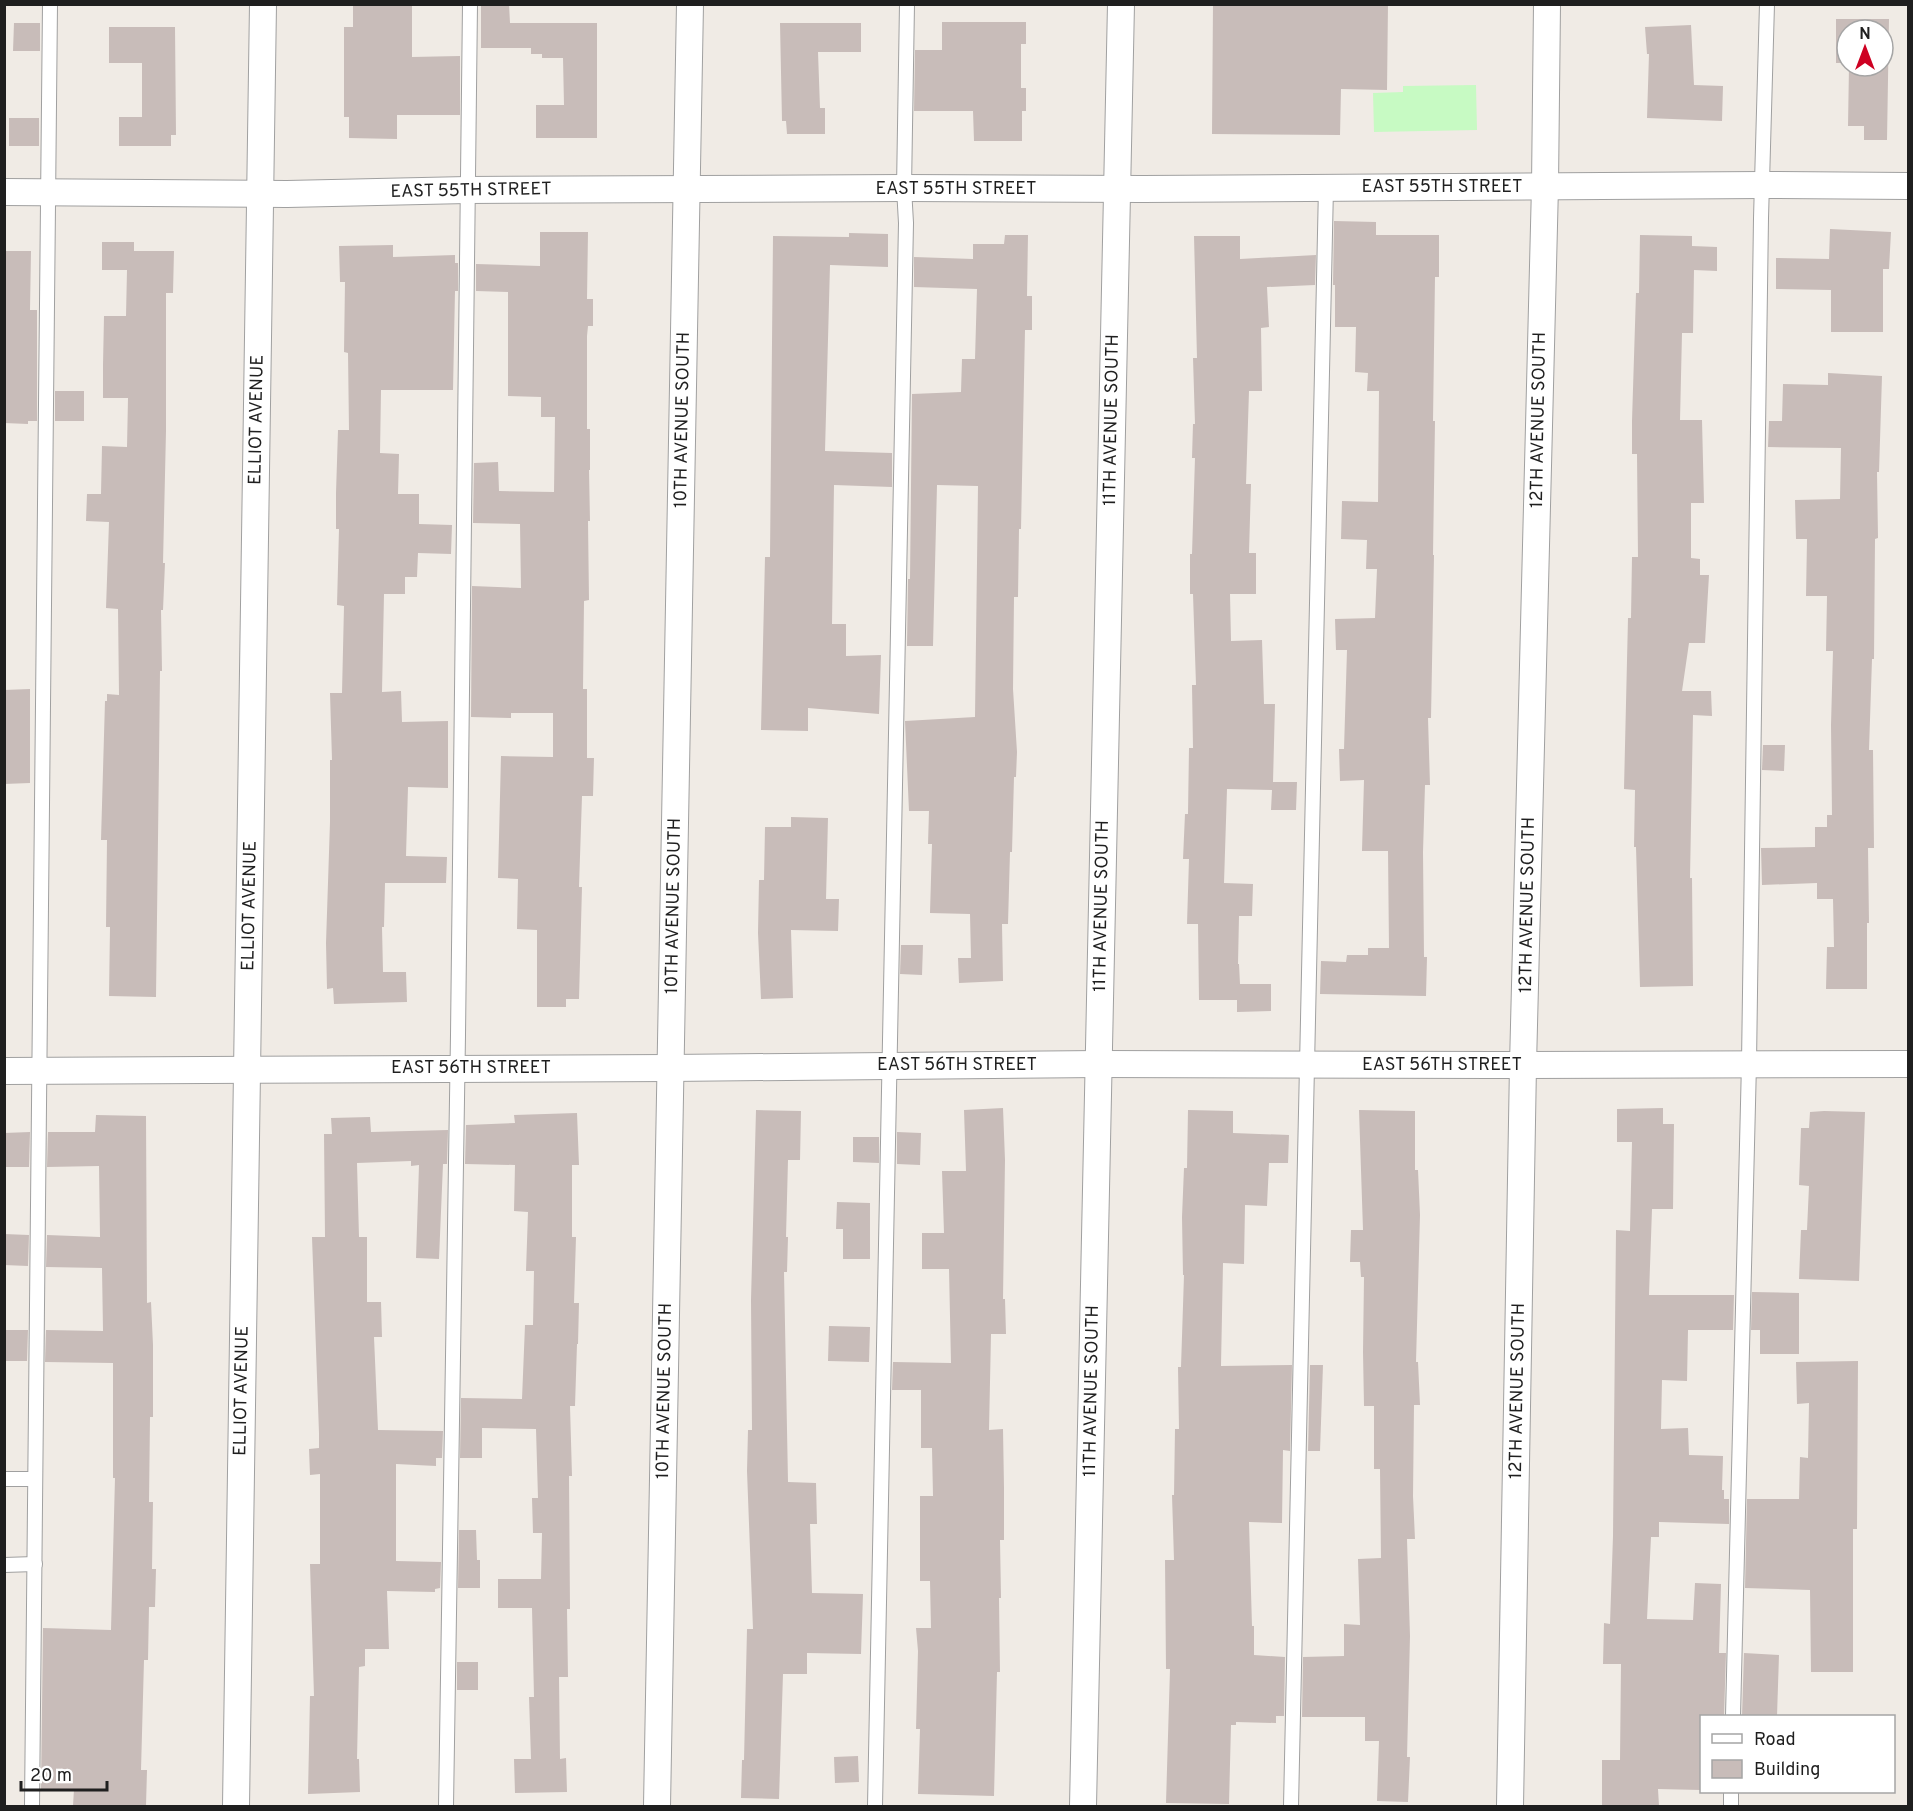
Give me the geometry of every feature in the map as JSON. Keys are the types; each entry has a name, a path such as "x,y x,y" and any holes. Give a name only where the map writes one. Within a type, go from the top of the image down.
{"street":[{"name":"ELLIOT AVENUE","path":"236,1806 263,4"},
{"name":"10TH AVENUE SOUTH","path":"657,1806 690,4"},
{"name":"11TH AVENUE SOUTH","path":"1083,1806 1121,4"},
{"name":"12TH AVENUE SOUTH","path":"1510,1806 1523,1065 1545,186 1547,4"},
{"name":"EAST 55TH STREET","path":"4,192 260,194 467,190 1908,186"},
{"name":"EAST 56TH STREET","path":"4,1071 1099,1064 1908,1064"}],"lane":[{"path":"32,1806 50,4"},
{"path":"446,1806 458,1068 470,4"},
{"path":"875,1806 905,235 907,4"},
{"path":"1733,1715 1749,1063 1762,185 1767,4"},
{"path":"1291,1806 1326,188"},
{"path":"4,1479 35,1479"},
{"path":"4,1565 34,1564"}],"green space":[{"path":"1476,85 1477,130 1374,132 1373,93 1403,92 1403,86"}],"building":[{"path":"353,4 412,4 412,57 460,56 460,115 397,115 397,139 349,138 349,117 344,117 344,27 353,27"},
{"path":"481,4 509,4 510,23 597,23 597,138 536,138 536,105 564,105 563,58 542,58 542,54 531,54 531,48 481,48"},
{"path":"1213,4 1388,4 1387,90 1341,89 1340,135 1212,134"},
{"path":"942,22 1026,22 1026,44 1021,44 1021,88 1026,88 1026,111 1022,111 1022,141 974,141 973,111 914,111 915,50 942,50"},
{"path":"14,23 40,23 40,51 13,51"},
{"path":"780,23 861,23 861,52 818,52 820,108 825,108 825,134 787,134 786,121 782,121"},
{"path":"1691,25 1694,85 1723,86 1722,121 1647,118 1649,54 1647,54 1645,27"},
{"path":"109,27 175,27 176,135 171,135 171,146 119,146 119,117 142,117 142,63 109,63"},
{"path":"1849,78 1888,78 1887,140 1864,140 1864,126 1848,126"},
{"path":"9,118 39,118 39,146 9,146"},
{"path":"1334,221 1376,222 1376,235 1439,235 1439,277 1435,277 1434,555 1431,718 1428,718 1430,785 1425,785 1423,852 1424,957 1427,957 1426,996 1320,994 1321,961 1346,962 1347,955 1368,955 1368,948 1389,948 1388,851 1362,851 1364,780 1340,781 1339,749 1344,749 1347,650 1336,650 1335,619 1375,618 1377,569 1366,569 1367,540 1341,539 1342,501 1378,502 1379,391 1367,391 1368,373 1355,372 1356,327 1335,327"},
{"path":"1830,229 1891,232 1889,269 1883,269 1883,332 1831,332 1831,290 1776,289 1776,258 1829,259"},
{"path":"540,232 588,232 587,299 593,299 593,326 588,326 587,336 590,521 588,521 589,600 584,601 583,689 587,689 587,758 594,758 593,796 582,796 579,999 566,999 566,1007 537,1007 537,930 517,929 518,879 498,878 501,756 553,757 553,713 511,713 511,718 471,717 472,586 521,588 520,524 473,523 474,463 498,462 499,491 554,492 555,417 541,417 541,397 508,396 508,292 476,291 476,264 540,266"},
{"path":"849,233 888,234 888,267 830,265 825,451 892,453 892,487 834,485 832,624 846,624 846,656 881,655 879,714 808,708 808,731 761,730 765,557 770,557 773,236 849,237"},
{"path":"1005,235 1028,235 1027,296 1032,296 1032,330 1025,330 1021,529 1019,529 1018,597 1014,597 1013,689 1017,752 1008,924 1002,924 1003,981 959,983 958,958 971,958 970,914 930,913 932,844 928,844 929,811 909,811 905,721 975,717 978,486 937,485 933,646 907,646 912,394 961,392 962,359 975,359 977,289 914,287 914,257 973,259 973,244 1004,244"},
{"path":"1640,235 1692,236 1692,246 1717,247 1717,271 1694,270 1693,333 1682,333 1680,420 1702,420 1704,503 1691,503 1691,558 1700,559 1700,575 1709,575 1705,643 1689,643 1682,691 1711,691 1712,716 1693,715 1690,878 1692,878 1693,986 1640,987 1636,847 1634,847 1635,790 1624,789 1628,618 1631,618 1632,557 1638,557 1637,454 1632,454 1632,421"},
{"path":"1194,236 1240,236 1240,259 1316,255 1315,285 1267,287 1269,327 1261,328 1262,391 1249,391 1246,484 1251,484 1249,553 1256,553 1256,594 1230,594 1231,641 1262,640 1264,704 1275,704 1273,782 1297,782 1296,810 1271,810 1272,790 1227,789 1224,883 1253,884 1252,916 1239,916 1240,984 1271,984 1271,1011 1237,1012 1237,1000 1199,1000 1198,924 1187,924 1189,859 1183,859 1185,814 1188,814 1189,748 1193,748 1192,685 1196,685 1193,594 1190,594 1195,458 1192,458 1193,424 1195,424 1193,358 1197,358"},
{"path":"102,242 134,242 134,251 174,251 173,293 166,293 163,563 165,563 163,610 161,610 156,997 109,996 110,927 106,927 107,840 101,840 105,701 107,701 107,694 119,695 118,609 106,608 109,522 86,521 87,494 101,494 102,446 127,447 128,398 103,398 103,365 104,316 126,316 127,270 102,270"},
{"path":"393,245 393,257 455,255 455,263 458,263 458,291 455,291 453,390 381,390 380,453 399,454 398,494 419,494 419,524 452,525 451,554 418,553 417,577 405,577 405,594 384,594 382,692 401,691 402,722 448,721 448,788 408,787 406,856 447,857 446,883 385,883 384,927 382,927 383,972 406,972 407,1002 334,1004 333,988 327,989 326,943 330,760 332,760 330,693 342,693 344,606 337,605 339,529 336,529 336,493 338,430 349,430 348,353 344,352 345,282 340,282 339,246"},
{"path":"4,251 31,251 30,310 37,310 37,421 28,421 28,424 4,423"},
{"path":"1828,373 1882,376 1879,472 1877,472 1878,538 1875,539 1874,659 1872,659 1869,750 1873,750 1874,848 1868,848 1867,989 1826,989 1827,947 1834,947 1833,899 1817,899 1817,883 1762,885 1761,848 1815,847 1815,827 1827,827 1827,815 1832,815 1833,651 1826,651 1827,596 1806,596 1807,539 1796,539 1795,500 1840,499 1841,448 1768,447 1769,421 1782,421 1783,384 1828,385"},
{"path":"55,391 84,391 84,421 55,421"},
{"path":"30,689 30,783 4,784 4,690"},
{"path":"1763,745 1785,745 1784,771 1762,770"},
{"path":"791,817 828,818 826,899 839,899 838,931 791,930 793,998 761,999 758,933 759,880 764,880 765,827 791,827"},
{"path":"901,945 923,945 922,975 900,974"},
{"path":"1003,1108 1005,1160 1003,1299 1005,1299 1006,1334 991,1334 989,1430 1003,1429 1004,1488 1004,1540 1000,1540 1000,1672 997,1672 994,1796 918,1794 920,1729 916,1729 918,1651 916,1628 931,1628 930,1581 920,1581 920,1496 933,1496 932,1448 921,1448 921,1390 892,1390 893,1362 951,1363 949,1269 922,1269 922,1233 944,1233 942,1171 966,1171 964,1110"},
{"path":"1663,1108 1663,1124 1674,1124 1673,1209 1652,1209 1649,1295 1734,1295 1733,1330 1688,1330 1687,1381 1662,1380 1661,1429 1688,1428 1689,1455 1723,1456 1722,1490 1724,1490 1724,1499 1729,1499 1729,1524 1659,1522 1659,1537 1651,1537 1647,1619 1693,1620 1695,1583 1721,1584 1719,1653 1726,1653 1724,1715 1700,1715 1700,1790 1658,1789 1659,1806 1602,1806 1602,1760 1620,1760 1621,1664 1603,1664 1604,1623 1610,1624 1613,1536 1616,1230 1630,1231 1632,1142 1617,1142 1617,1109"},
{"path":"756,1110 801,1111 800,1160 788,1160 787,1272 784,1272 788,1482 816,1483 817,1524 810,1524 812,1593 863,1594 861,1654 807,1653 807,1674 783,1674 779,1799 741,1798 747,1629 753,1629 747,1471 748,1430 752,1430 751,1300"},
{"path":"1188,1110 1233,1111 1233,1133 1289,1135 1288,1163 1269,1163 1267,1206 1245,1205 1244,1264 1223,1263 1221,1366 1292,1365 1290,1451 1283,1450 1282,1523 1249,1522 1254,1655 1285,1657 1284,1716 1276,1716 1276,1723 1236,1722 1236,1725 1231,1725 1229,1804 1166,1803 1170,1669 1166,1669 1165,1560 1174,1560 1172,1495 1174,1495 1175,1429 1179,1429 1178,1367 1181,1367 1184,1275 1182,1217 1184,1168 1187,1168"},
{"path":"1359,1110 1415,1111 1415,1170 1418,1170 1420,1215 1416,1362 1418,1362 1420,1405 1414,1405 1415,1539 1407,1539 1410,1636 1408,1802 1377,1801 1379,1741 1365,1741 1365,1717 1302,1717 1303,1657 1344,1656 1344,1624 1360,1625 1358,1559 1381,1558 1380,1469 1374,1469 1374,1406 1364,1406 1364,1277 1361,1277 1360,1262 1350,1262 1351,1230 1363,1230"},
{"path":"1810,1112 1865,1112 1859,1281 1799,1279 1801,1230 1807,1230 1809,1186 1799,1185 1801,1128 1809,1128"},
{"path":"577,1113 579,1165 572,1165 572,1237 576,1237 574,1303 579,1303 575,1406 570,1406 572,1476 569,1476 568,1677 559,1677 560,1759 566,1758 567,1792 515,1793 514,1759 531,1759 529,1697 534,1697 532,1608 498,1608 498,1579 541,1579 542,1533 533,1533 532,1498 538,1498 536,1429 482,1428 482,1458 460,1458 461,1398 522,1399 525,1325 533,1325 534,1271 526,1271 528,1212 514,1211 515,1165 465,1164 466,1125 515,1123 514,1115"},
{"path":"96,1115 146,1116 147,1303 151,1302 153,1345 153,1417 150,1417 149,1502 153,1502 152,1569 156,1569 155,1607 149,1607 148,1660 144,1660 141,1770 147,1770 146,1806 73,1806 74,1789 41,1790 43,1628 111,1630 115,1478 113,1478 113,1363 45,1362 46,1330 103,1331 102,1268 46,1267 47,1235 100,1237 99,1166 47,1167 48,1132 95,1132"},
{"path":"370,1117 371,1132 448,1130 447,1164 443,1164 439,1259 416,1258 419,1165 411,1166 411,1161 357,1163 359,1237 367,1237 367,1302 381,1302 382,1337 374,1337 378,1430 443,1431 442,1458 436,1458 436,1466 396,1464 396,1561 441,1562 440,1588 435,1589 435,1592 387,1591 389,1649 365,1649 365,1666 359,1667 357,1759 359,1759 360,1792 308,1794 310,1696 314,1696 310,1564 320,1564 320,1474 310,1475 309,1449 319,1448 312,1237 325,1237 324,1134 332,1134 331,1118"},
{"path":"30,1132 29,1167 4,1167 4,1133"},
{"path":"897,1132 921,1133 920,1165 897,1164"},
{"path":"853,1137 879,1137 879,1163 853,1162"},
{"path":"837,1202 870,1203 870,1259 843,1259 843,1229 836,1229"},
{"path":"4,1234 29,1235 28,1266 4,1265"},
{"path":"1752,1292 1799,1293 1799,1354 1760,1354 1760,1330 1751,1330"},
{"path":"829,1326 870,1327 869,1362 828,1361"},
{"path":"4,1330 28,1330 27,1361 4,1361"},
{"path":"1858,1361 1857,1529 1853,1529 1853,1672 1811,1672 1810,1590 1745,1588 1747,1499 1799,1499 1800,1457 1808,1458 1809,1403 1797,1404 1796,1362"},
{"path":"1310,1365 1323,1365 1320,1451 1308,1451"},
{"path":"459,1530 476,1530 477,1560 480,1560 480,1588 458,1588"},
{"path":"1744,1653 1779,1655 1777,1715 1742,1715"},
{"path":"457,1662 478,1662 478,1690 457,1690"},
{"path":"858,1756 859,1782 835,1783 834,1757"}]}
